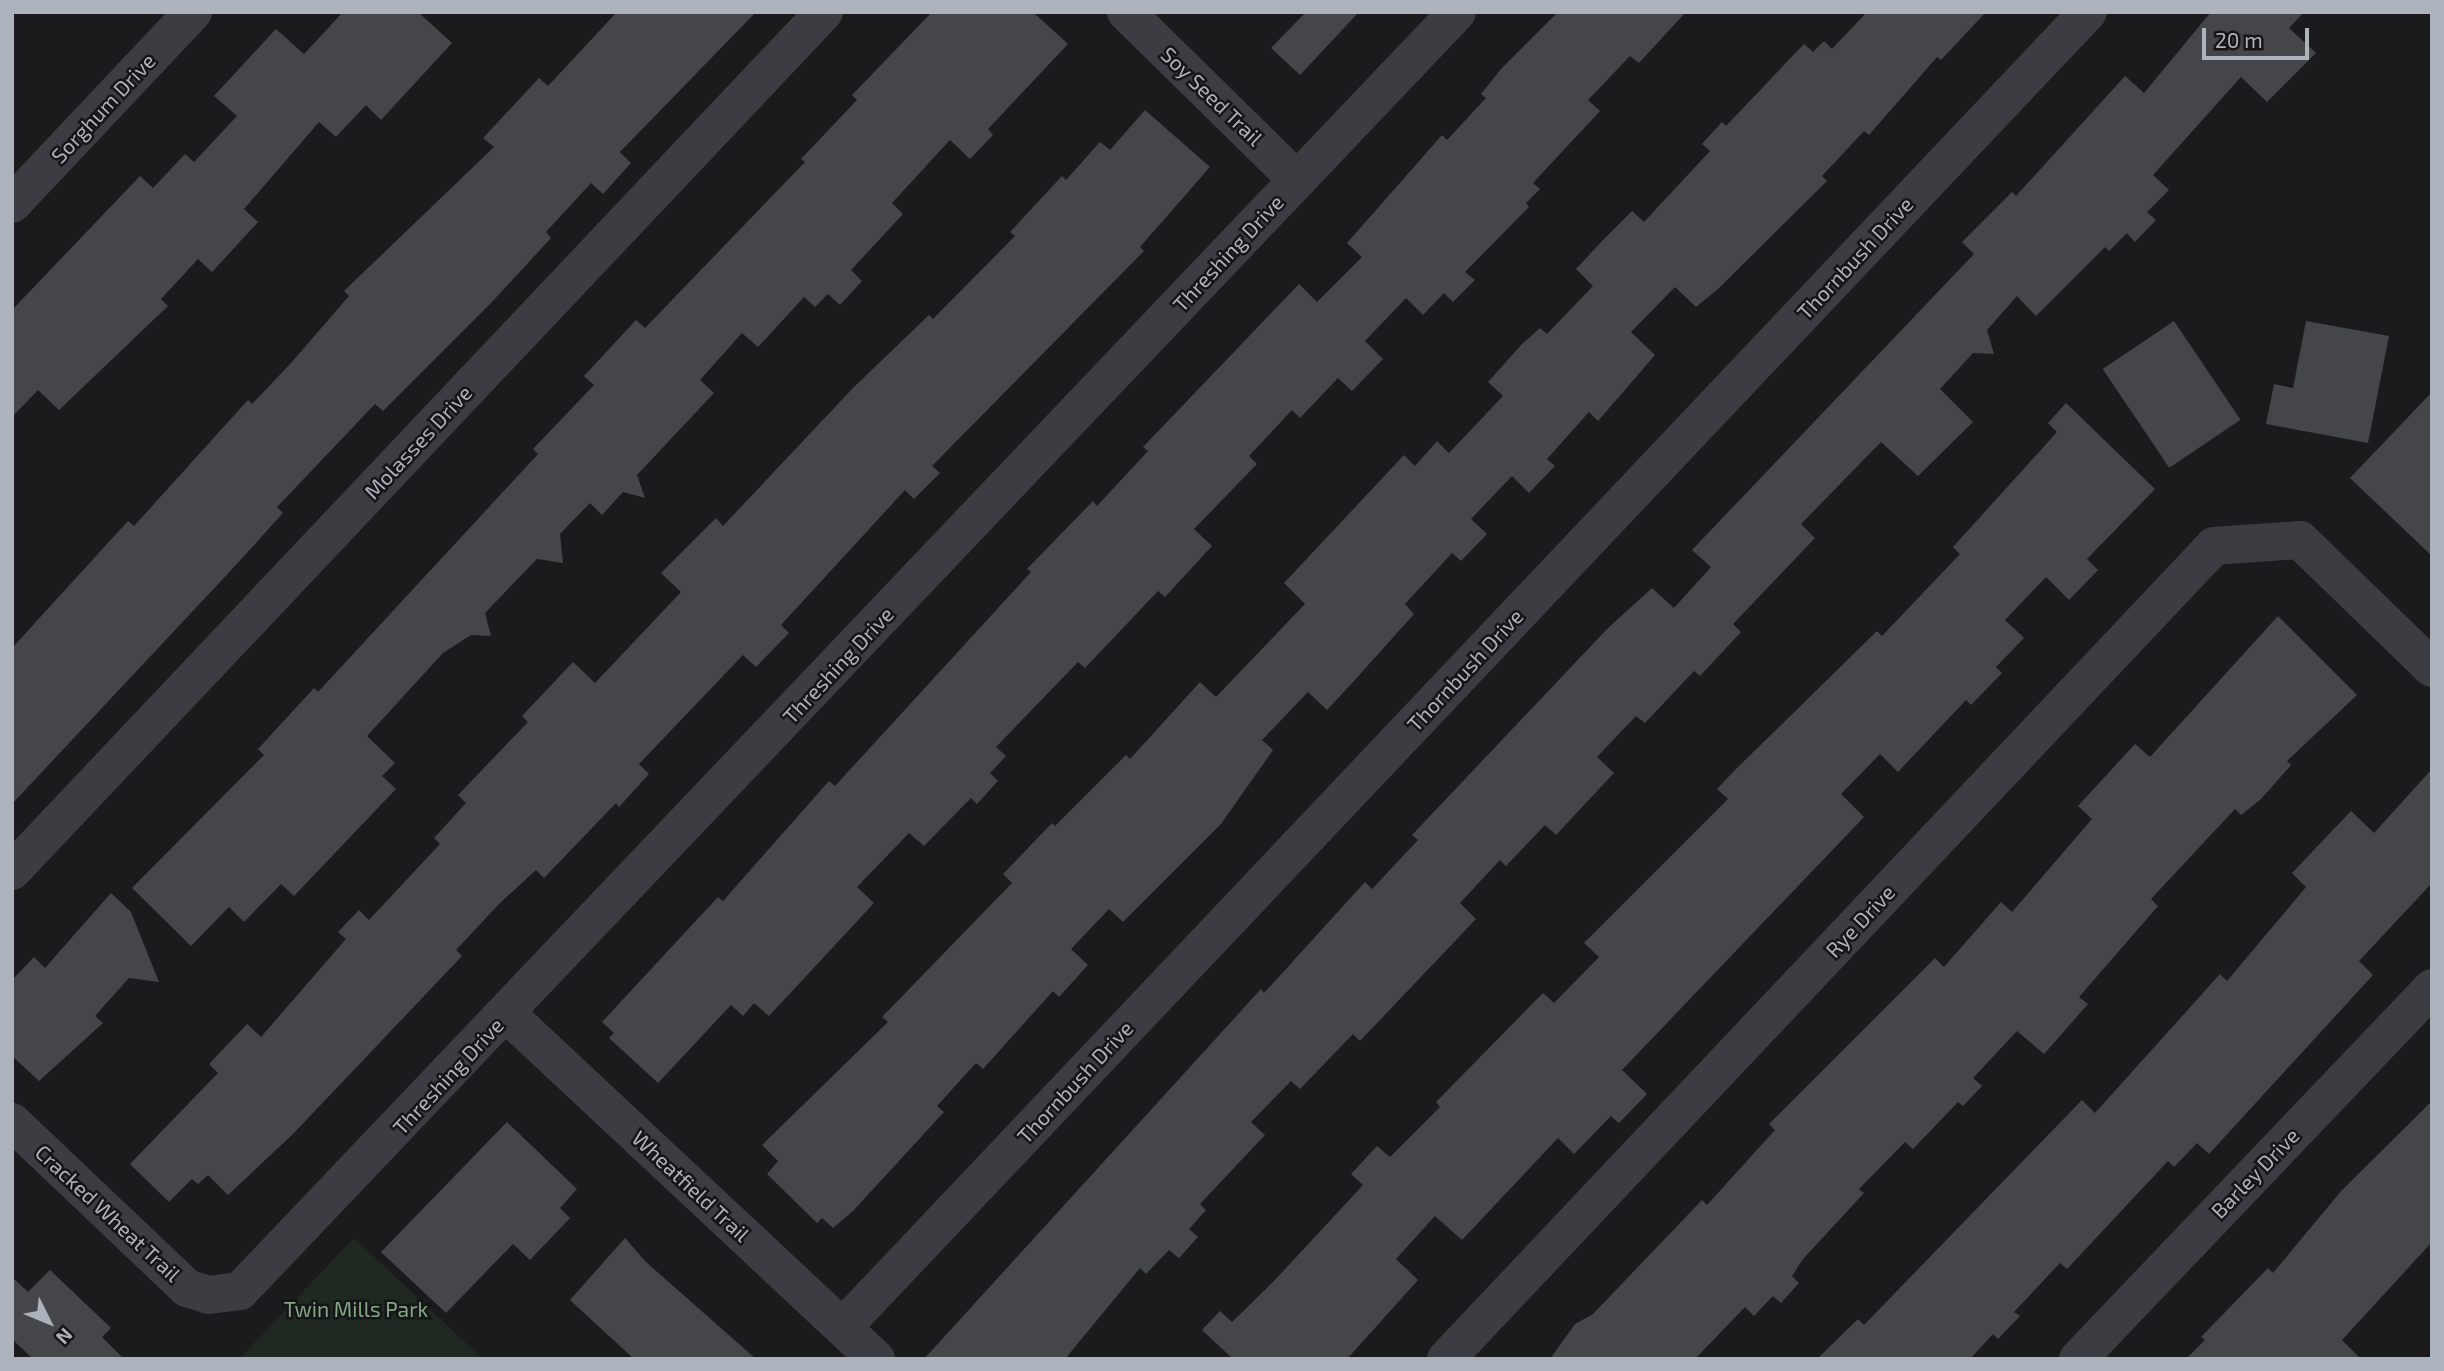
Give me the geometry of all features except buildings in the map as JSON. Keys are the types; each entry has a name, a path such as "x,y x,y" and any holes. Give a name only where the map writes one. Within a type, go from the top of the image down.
{"street":[{"name":"Sorghum Drive","path":"12,204 194,12"},
{"name":"Molasses Drive","path":"12,872 824,12"},
{"name":"Soy Seed Trail","path":"1126,12 1297,180"},
{"name":"Threshing Drive","path":"208,1295 240,1291 263,1271 1457,12"},
{"name":"Thornbush Drive","path":"843,1327 2088,12"},
{"name":"Rye Drive","path":"1446,1359 2214,546 2300,540 2432,668"},
{"name":"Barley Drive","path":"2078,1359 2432,988"},
{"name":"Wheatfield Trail","path":"507,1014 876,1359"},
{"name":"Cracked Wheat Trail","path":"12,1122 187,1288 208,1295"}],"green space":[{"name":"Twin Mills Park","path":"354,1238 483,1359 239,1359"}]}
